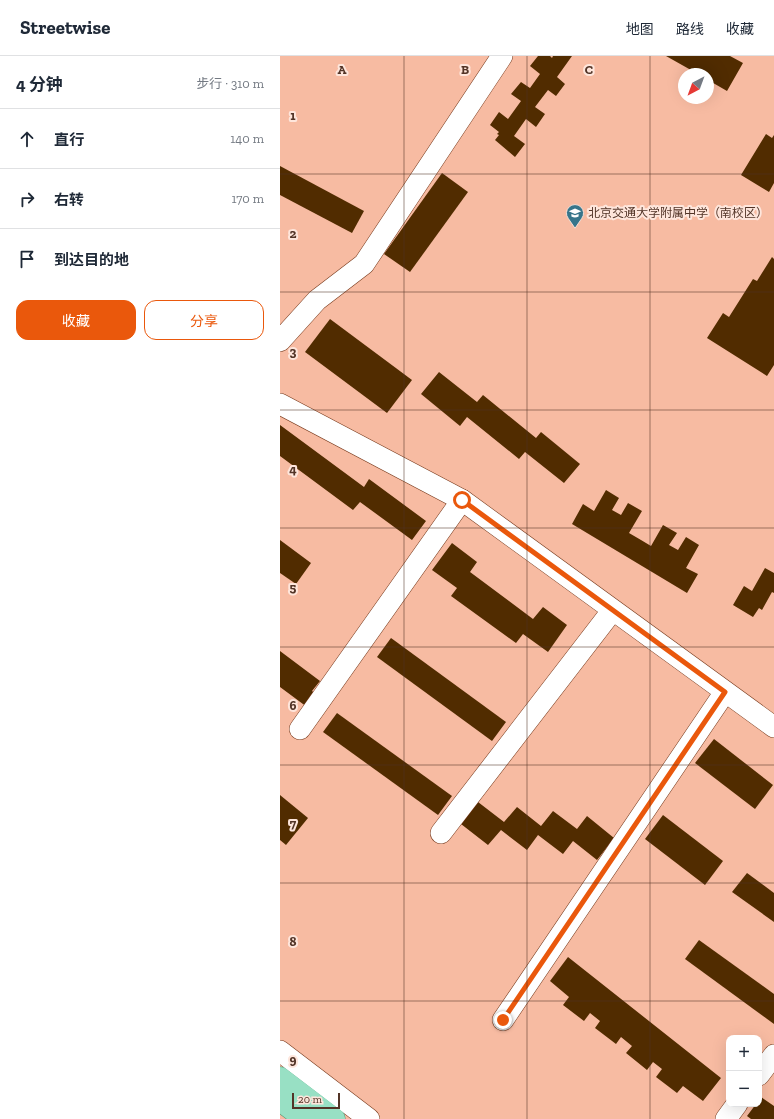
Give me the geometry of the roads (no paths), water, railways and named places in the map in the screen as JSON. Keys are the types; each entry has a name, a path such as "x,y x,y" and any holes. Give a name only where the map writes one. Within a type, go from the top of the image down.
{"main road":[{"path":"280,1078 334,1119"},
{"path":"280,1100 305,1119"}],"street":[{"path":"280,341 317,300 364,264 502,56"},
{"path":"280,404 462,500 612,611 774,727"},
{"path":"300,729 462,500"},
{"path":"441,833 612,611"},
{"path":"503,1020 725,692"},
{"path":"280,1051 369,1119"},
{"path":"762,1071 774,1055"},
{"path":"726,1119 735,1107"}],"place":[{"name":"北京交通大学附属中学（南校区）","path":"575,228"}]}
